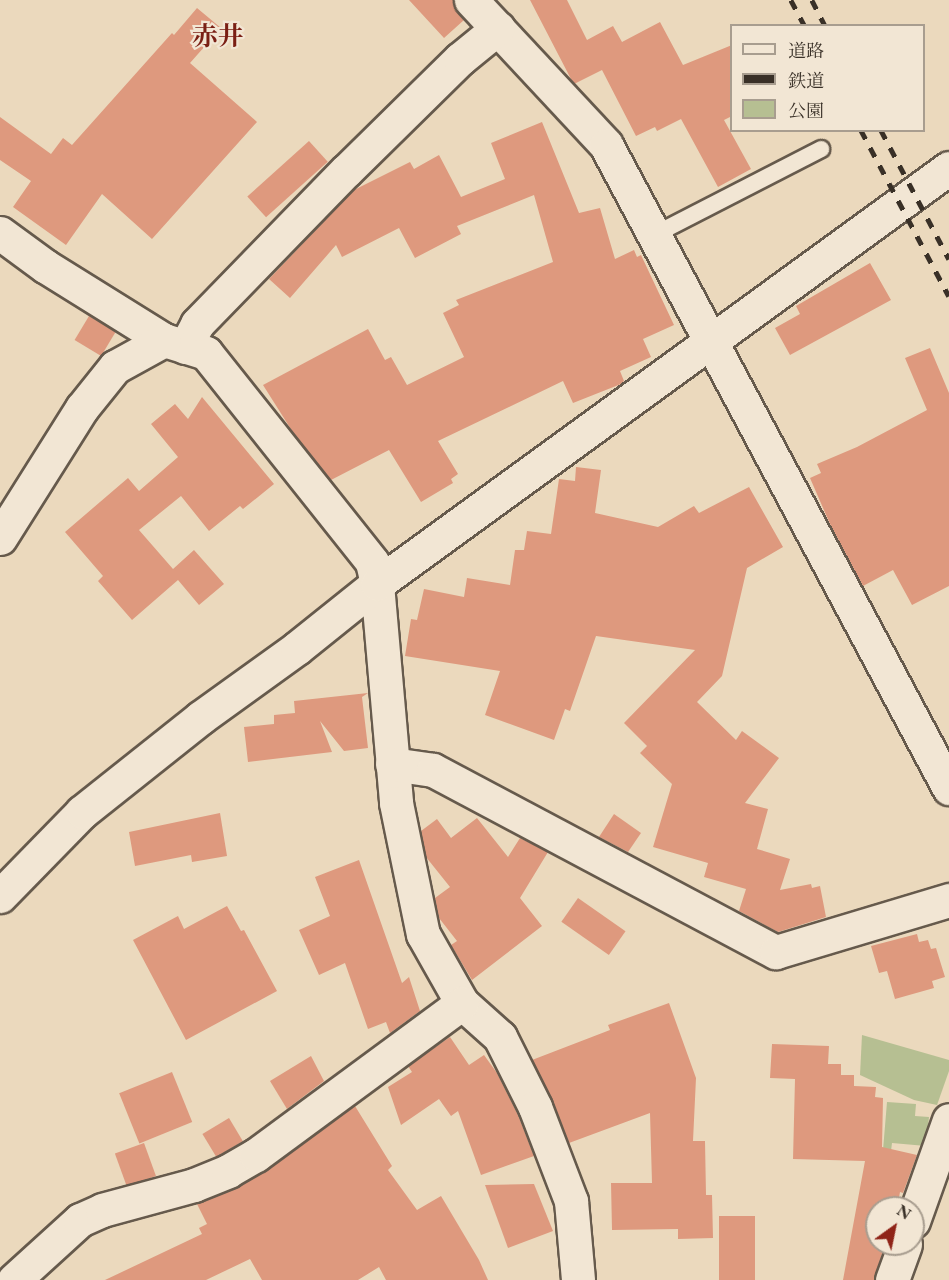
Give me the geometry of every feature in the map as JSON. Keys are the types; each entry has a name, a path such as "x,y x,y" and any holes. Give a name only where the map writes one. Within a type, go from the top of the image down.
{"street":[{"path":"471,0 606,145 949,788"},
{"path":"0,538 82,408 115,367 175,344 460,59 498,28"},
{"path":"0,896 82,812 200,718 297,648 377,584 949,168"},
{"path":"0,233 45,266 175,344 206,353 372,562 377,584 396,802 423,934 462,1003 500,1037 535,1107 571,1201 578,1280"},
{"path":"392,764 433,770 776,952 949,900"},
{"path":"14,1280 80,1220 102,1210 194,1185 228,1171 256,1155 462,1003"},
{"path":"922,1196 949,1120"},
{"path":"892,1280 901,1256"}],"lane":[{"path":"654,235 821,149"}],"green space":[{"path":"862,1035 949,1060 949,1071 937,1105 914,1100 860,1075"},
{"path":"887,1102 916,1104 915,1116 929,1117 926,1146 892,1143 891,1151 883,1150"}],"building":[{"path":"409,0 453,0 457,12 464,20 444,38"},
{"path":"530,0 567,0 587,40 613,26 622,42 660,22 683,65 730,46 730,117 724,120 751,169 718,187 681,119 657,131 655,127 636,136 602,70 574,84"},
{"path":"197,8 221,28 190,63 257,122 152,239 102,194 66,245 13,207 31,181 0,160 0,117 51,154 63,138 72,145"},
{"path":"542,122 579,213 600,208 615,259 634,250 637,257 641,255 674,325 643,339 651,357 620,371 624,381 621,384 573,403 563,381 438,441 458,474 451,479 453,483 421,502 389,450 331,480 294,434 263,385 368,329 385,360 391,357 407,385 464,357 443,313 459,305 456,300 553,262 534,195 457,226 461,234 415,258 399,228 342,257 336,245 290,298 269,279 354,190 410,162 414,169 439,155 461,197 505,179 491,143"},
{"path":"309,141 328,162 266,217 247,197"},
{"path":"870,263 891,300 790,355 775,328 800,314 796,306"},
{"path":"89,316 116,332 101,356 75,340"},
{"path":"930,348 949,393 949,586 912,605 893,570 863,586 830,524 810,478 821,473 817,464 857,447 927,410 905,358"},
{"path":"202,397 274,484 243,509 240,506 209,531 181,496 139,530 173,569 194,550 224,584 199,605 178,580 132,620 98,581 103,576 65,532 128,478 139,491 178,457 151,424 175,404 188,419"},
{"path":"576,467 601,470 595,513 658,527 694,506 699,513 749,487 783,547 747,568 722,676 697,702 736,740 742,731 779,758 745,803 768,809 757,849 790,859 780,890 811,884 812,888 820,886 826,917 778,932 739,911 746,889 704,877 708,863 653,847 672,784 640,753 647,746 624,723 695,650 596,636 570,711 565,709 554,740 485,715 500,671 405,656 411,619 417,620 424,589 464,597 467,578 510,585 515,550 524,550 527,531 551,534 559,479 575,481"},
{"path":"368,693 362,697 368,748 344,751 320,721 332,752 248,762 244,727 274,724 274,715 295,713 294,701"},
{"path":"220,813 227,856 192,862 191,855 135,866 129,832"},
{"path":"614,814 641,833 628,852 599,837"},
{"path":"477,818 508,857 520,838 548,852 520,898 542,926 472,980 451,945 457,941 439,918 435,898 450,887 426,857 421,831 437,819 451,838"},
{"path":"359,860 402,983 409,977 420,1011 390,1033 386,1022 368,1029 345,963 319,975 299,930 330,916 315,877"},
{"path":"578,898 626,931 609,955 561,922"},
{"path":"227,906 241,931 244,930 277,991 186,1040 133,940 178,916 184,929"},
{"path":"917,934 919,942 928,940 931,949 936,948 945,977 932,981 934,988 895,999 887,971 879,973 871,946"},
{"path":"669,1003 696,1078 693,1141 705,1141 706,1195 712,1195 713,1238 678,1239 678,1229 612,1230 611,1183 652,1183 650,1113 569,1143 552,1099 532,1060 610,1030 608,1025"},
{"path":"450,1037 469,1065 484,1055 497,1073 518,1115 534,1156 481,1175 458,1111 451,1116 439,1099 401,1125 388,1087 412,1072 408,1066"},
{"path":"772,1044 829,1046 828,1064 841,1064 841,1075 854,1075 854,1086 876,1087 875,1097 883,1098 882,1147 917,1155 903,1193 900,1192 899,1196 865,1196 865,1256 881,1256 874,1280 843,1280 865,1161 793,1159 795,1079 770,1078"},
{"path":"311,1056 324,1081 287,1109 270,1081"},
{"path":"172,1072 192,1122 139,1143 119,1093"},
{"path":"355,1106 392,1166 388,1170 417,1210 441,1196 479,1260 488,1280 386,1280 379,1267 358,1280 262,1280 250,1259 206,1280 105,1280 202,1234 199,1228 207,1224 197,1204 235,1188 265,1171"},
{"path":"229,1118 243,1141 216,1157 202,1134"},
{"path":"144,1143 156,1176 127,1186 115,1154"},
{"path":"534,1184 553,1231 508,1248 485,1185"},
{"path":"719,1216 755,1216 755,1280 719,1280"}],"railway":[{"path":"791,0 804,24"},
{"path":"812,0 824,24"},
{"path":"862,132 949,296"},
{"path":"882,132 949,259"}],"district":[{"name":"赤井","path":"218,37"}]}
